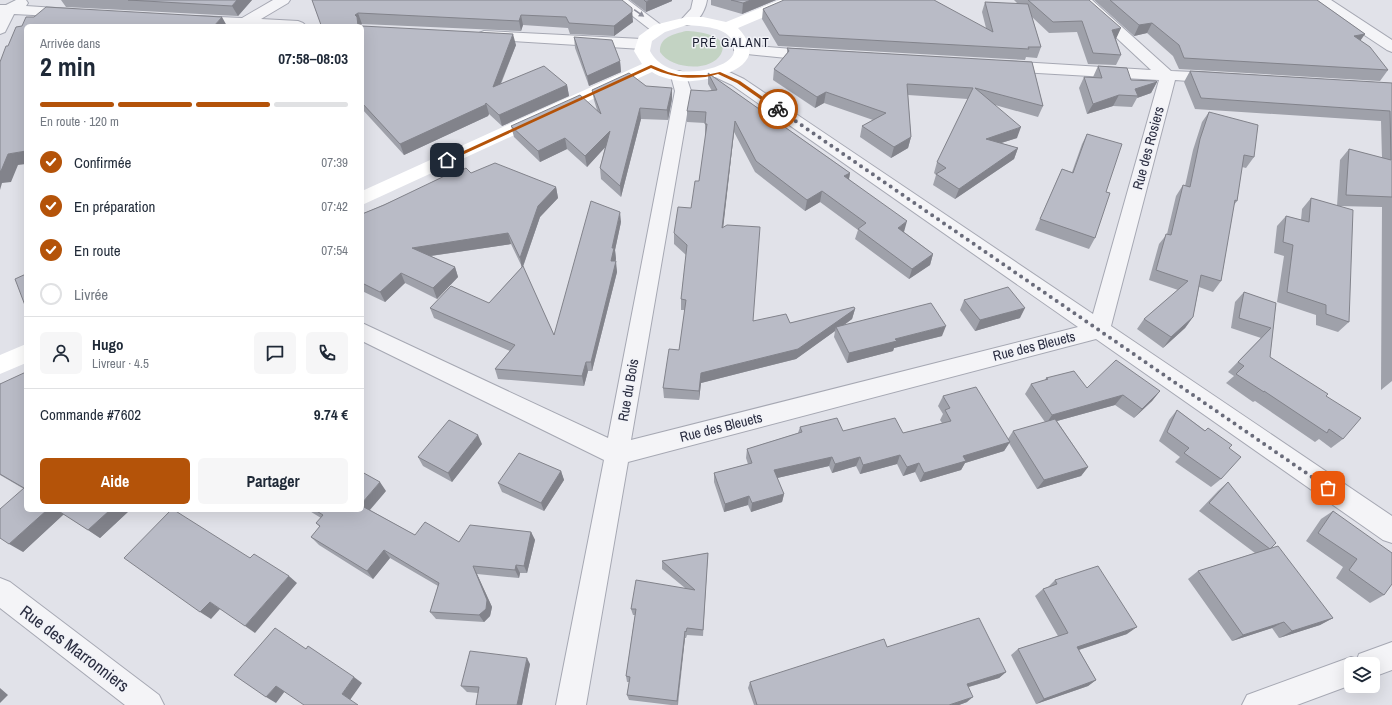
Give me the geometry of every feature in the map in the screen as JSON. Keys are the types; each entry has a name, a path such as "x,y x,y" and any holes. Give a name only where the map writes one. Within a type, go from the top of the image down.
{"street":[{"path":"5,9 27,0"},
{"path":"180,19 245,24 283,0"},
{"path":"620,0 657,28"},
{"path":"687,21 698,10 700,0"},
{"path":"725,28 792,0"},
{"path":"1083,0 1168,76"},
{"path":"1321,0 1392,47"},
{"path":"5,9 87,14"},
{"path":"0,29 5,9"},
{"path":"687,21 714,23 735,34 740,42 742,50 738,59 730,67 719,73 706,76 679,76 667,74 651,66 641,51 642,44 647,36 657,28 671,23 687,21"},
{"path":"471,36 642,44"},
{"path":"742,50 828,56"},
{"path":"364,198 651,66"},
{"path":"994,66 1230,79"},
{"path":"719,73 738,82 1392,531"},
{"name":"Rue du Bois","path":"571,705 683,91 679,76"},
{"name":"Rue des Rosiers","path":"1098,330 1168,76"},
{"name":"Rue des Bleuets","path":"616,454 1098,330"},
{"path":"364,332 616,454"},
{"path":"0,365 24,354"},
{"name":"Rue des Marronniers","path":"0,591 149,705"},
{"path":"1380,660 1392,656"},
{"path":"1257,705 1344,674"}],"green space":[{"path":"686,31 705,33 717,38 721,42 723,48 721,54 716,60 700,66 681,65 665,58 660,52 662,43 668,37"}],"building":[{"path":"128,0 237,0 232,6"},
{"path":"312,0 622,0 632,8 632,12 614,26 569,23 566,17 521,15 519,21 358,13 355,15 357,17 358,24 321,24"},
{"path":"731,0 751,0 743,3"},
{"path":"784,0 934,0 993,32 985,2 1028,4 1041,47 1028,47 1029,49 779,35 763,9"},
{"path":"1028,0 1089,0 1121,28 1112,30 1121,55 1093,53 1082,21 1053,22"},
{"path":"1110,0 1317,0 1365,34 1354,36 1370,47 1388,70 1184,58 1179,45 1152,23 1139,25"},
{"path":"46,7 222,17 216,24 24,24 24,151 8,154 0,171 0,62 16,27 22,26 26,17 34,17"},
{"path":"364,26 513,34 493,87 544,66 567,85 499,115 486,103 485,105 400,144 364,105"},
{"path":"574,37 612,40 620,61 587,76"},
{"path":"787,48 1032,62 1043,106 975,88 1021,127 986,139 1018,148 959,189 936,174 946,168 937,162 973,88 907,84 911,137 894,147 862,126 886,113 826,92 817,97 774,69 789,51"},
{"path":"1098,66 1127,68 1131,80 1157,82 1135,89 1138,96 1119,95 1093,104 1084,77 1102,78"},
{"path":"1190,71 1392,83 1392,197 1346,195 1349,149 1391,160 1390,111 1201,98"},
{"path":"629,73 646,86 672,88 667,110 640,108 620,186 600,168 610,131 585,156 565,138 538,151 511,126 580,95 601,114 592,90"},
{"path":"708,73 850,173 844,176 907,221 898,228 933,254 912,269 858,229 866,223 822,191 807,200 756,161 735,121 722,228 727,225 760,227 753,321 786,314 790,323 854,307 855,309 798,349 701,373 699,391 663,388 669,349 679,350 686,300 681,299 687,245 674,233 678,207 691,208 695,181 699,181 707,124 705,124 706,112 687,111 691,90 717,90"},
{"path":"1209,112 1258,125 1254,157 1244,155 1237,201 1235,200 1221,281 1201,275 1193,317 1171,337 1144,319 1188,281 1156,270 1166,234 1171,235 1183,185 1190,187 1200,139"},
{"path":"1087,134 1122,144 1106,192 1110,193 1095,238 1040,219 1062,169 1073,173"},
{"path":"495,163 556,187 538,206 520,258 508,233 412,248 455,267 433,288 401,273 380,292 364,284 364,213 453,172 455,174 466,168 471,173"},
{"path":"1311,198 1353,210 1349,322 1326,314 1326,305 1287,292 1293,245 1283,242 1286,216 1309,222"},
{"path":"591,201 620,212 612,248 614,248 611,261 616,261 591,362 586,362 582,376 495,369 515,345 430,308 451,286 489,303 523,266 554,335"},
{"path":"24,275 24,303 15,279"},
{"path":"1008,287 1025,308 980,320 964,300"},
{"path":"1244,292 1276,303 1270,357 1328,394 1326,396 1361,418 1343,439 1329,429 1327,433 1236,374 1244,366 1238,362 1271,328 1239,318"},
{"path":"931,303 946,326 895,339 897,341 849,353 836,327"},
{"path":"1116,360 1160,391 1142,409 1123,395 1052,415 1031,384 1048,379 1046,378 1074,371 1087,388"},
{"path":"24,373 24,488 0,474 0,384"},
{"path":"976,387 1010,442 963,456 966,461 924,473 919,463 907,467 900,455 863,465 860,457 835,464 832,457 774,470 784,494 752,503 749,496 725,504 714,473 752,463 747,449 802,432 800,427 837,418 843,431 895,418 903,433 951,421 945,410 950,408 943,396"},
{"path":"1177,410 1205,431 1208,428 1232,445 1229,448 1241,457 1221,479 1184,453 1189,448 1167,432"},
{"path":"1055,419 1088,467 1044,480 1013,431"},
{"path":"449,420 478,435 448,473 418,457"},
{"path":"519,453 561,471 541,503 498,483"},
{"path":"364,473 380,482 364,501"},
{"path":"1228,482 1276,543 1270,549 1209,503"},
{"path":"24,488 24,512 45,512 9,544 0,538 0,509"},
{"path":"364,507 415,535 425,522 459,542 470,525 531,532 524,566 516,565 515,570 473,566 487,600 486,609 479,615 430,612 439,583 384,550 367,571 311,537 320,526 316,523 323,515 318,512 364,512"},
{"path":"1333,511 1392,553 1392,584 1384,595 1349,570 1357,559 1318,533"},
{"path":"60,512 108,512 88,530"},
{"path":"169,512 177,512 250,558 254,554 289,576 245,626 210,602 200,612 124,558"},
{"path":"1278,546 1333,618 1292,631 1284,622 1243,635 1198,571"},
{"path":"708,553 703,630 687,628 686,632 685,631 677,701 627,695 630,677 626,676 636,609 631,609 636,580 695,590 662,561"},
{"path":"1098,566 1137,627 1077,647 1096,680 1044,699 1018,649 1068,633 1043,589 1057,584 1055,580"},
{"path":"979,618 1006,672 967,684 973,697 949,705 757,705 750,682 884,639 887,647"},
{"path":"275,628 306,649 308,646 354,677 342,694 358,705 304,705 276,686 266,697 234,675"},
{"path":"470,651 527,658 517,705 476,705 479,687 461,686"}],"way so far":[{"path":"778,109 1328,488"}],"district":[{"name":"PRÉ GALANT","path":"731,42"}],"route":[{"path":"447,160 651,66 667,74 679,76 693,77 719,73 738,82 778,109"}]}
